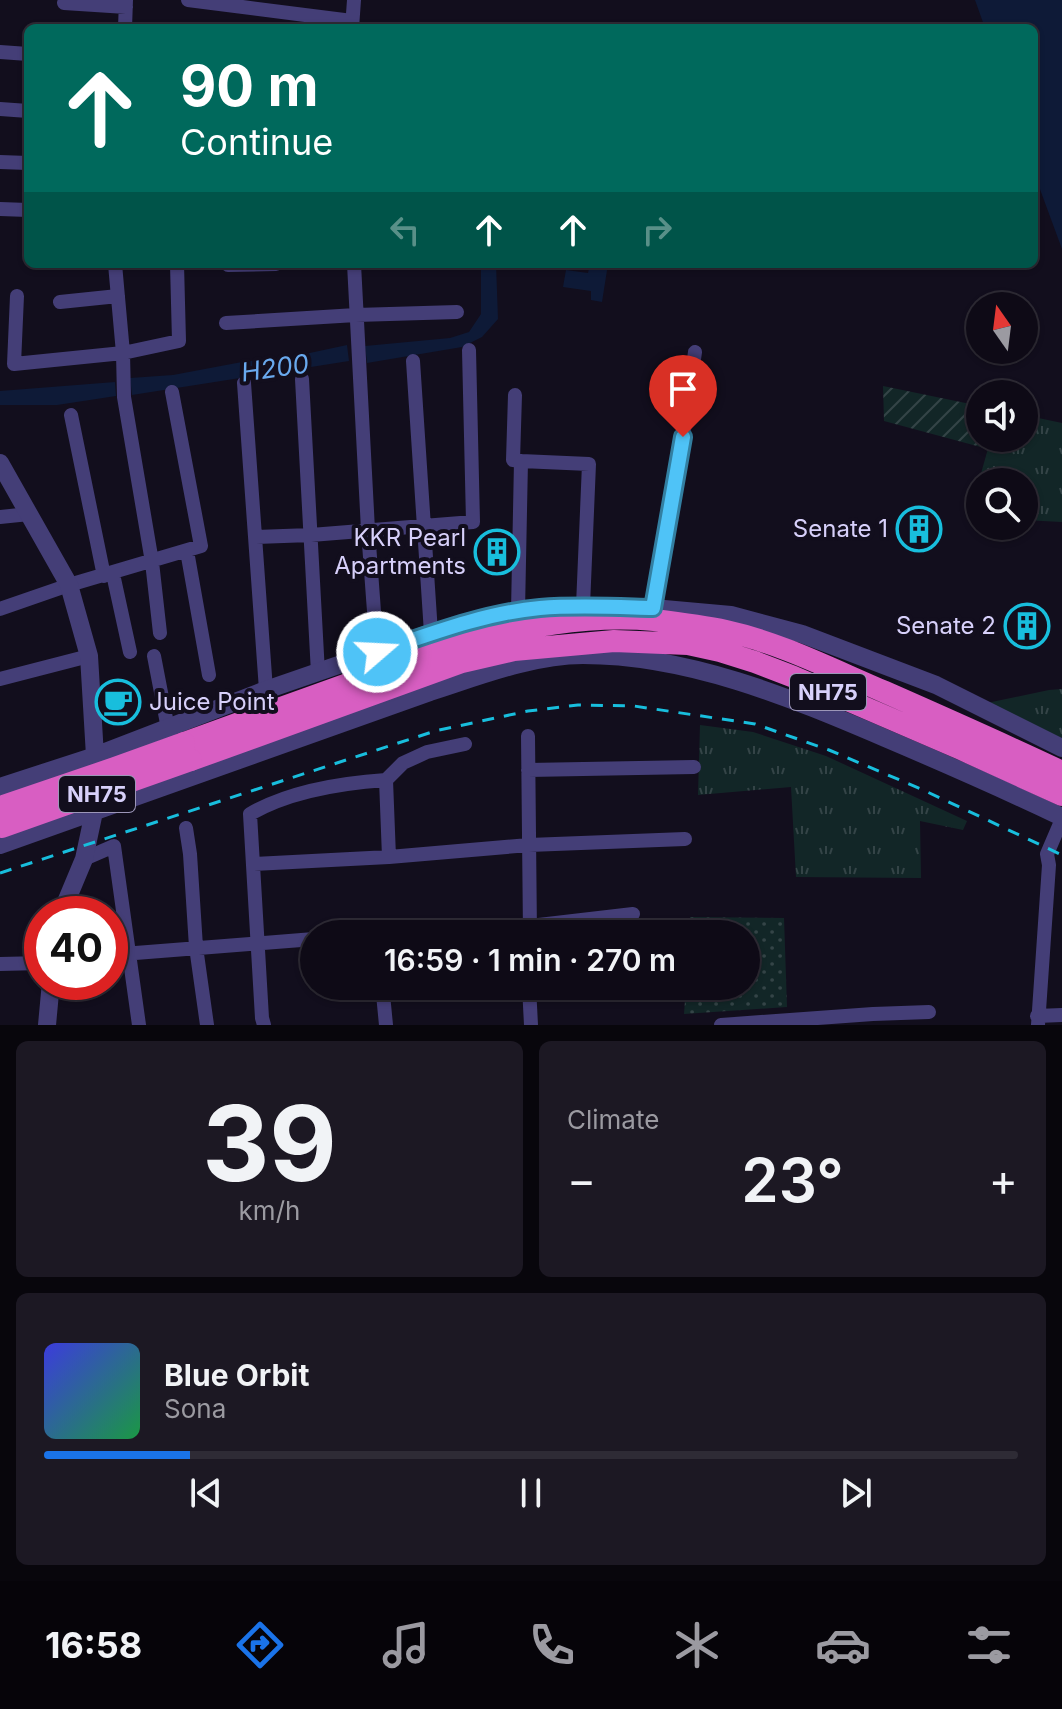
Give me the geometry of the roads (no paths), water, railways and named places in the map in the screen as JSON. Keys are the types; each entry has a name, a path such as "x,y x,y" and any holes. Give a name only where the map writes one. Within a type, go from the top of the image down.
{"highway":[{"name":"NH75","path":"1,807 494,634 533,614 613,619 652,614 766,643 1062,772"},
{"name":"NH75","path":"181,744 462,662 514,650 580,649 614,641 688,644 755,662 1062,795"}],"street":[{"path":"188,0 352,24 354,0"},
{"path":"64,3 126,4 125,24"},
{"path":"0,52 24,54"},
{"path":"0,109 24,111"},
{"path":"0,162 24,163"},
{"path":"0,209 24,210"},
{"path":"115,268 124,397 152,562 160,633"},
{"path":"17,296 14,364 123,353 179,341 177,268"},
{"path":"354,268 377,652"},
{"path":"60,302 118,296"},
{"path":"226,323 457,312"},
{"path":"256,537 473,522 469,350"},
{"path":"652,614 679,465 695,352"},
{"path":"413,361 431,633"},
{"path":"302,379 318,673"},
{"path":"244,383 266,690"},
{"path":"0,609 201,546 172,392"},
{"path":"515,395 513,460 589,464 583,606"},
{"path":"71,415 130,652"},
{"path":"521,461 533,614"},
{"path":"0,463 69,585 89,656 95,759 87,768 95,809 84,859 69,896"},
{"path":"0,517 29,514"},
{"path":"187,551 209,675"},
{"path":"1,807 95,759 181,744 266,690 431,633 583,606 652,614 731,615 802,634 936,685 1062,748"},
{"path":"1,807 95,809 459,683 580,649 689,667 753,686 850,723 1062,818 1047,854 1056,869 1037,1020 1062,1015"},
{"path":"0,679 89,656"},
{"path":"154,656 181,744 181,781"},
{"path":"528,736 530,920"},
{"path":"264,1025 250,814 325,788 386,780 403,763 427,752 465,744"},
{"path":"528,770 694,767"},
{"path":"386,780 389,857"},
{"path":"186,828 196,947 207,1025"},
{"path":"253,864 529,845 685,839"},
{"path":"84,859 114,846 139,1025"},
{"path":"594,920 633,914"},
{"path":"130,952 300,940"},
{"path":"0,964 24,963"},
{"path":"47,1025 49,1000"},
{"path":"384,1000 386,1025"},
{"path":"530,1000 531,1025"},
{"path":"721,1025 873,1020 929,1012"}],"water":[{"path":"975,0 1062,0 1062,249 1038,184 1038,24 984,24"},
{"path":"481,268 496,268 498,319 482,337 462,347 367,363 365,346 450,338 469,332 481,314"},
{"path":"589,268 607,268 602,302 591,300 591,291 563,287 566,270 588,273"},
{"name":"H200","path":"347,345 349,361 132,395 130,378 173,375"},
{"path":"115,382 116,396 57,405 0,405 0,391"}],"railway":[{"path":"0,873 435,731 528,711 578,705 634,706 755,724 829,750 921,789 1062,855"}],"place":[{"name":"Senate 1","path":"919,529"},
{"name":"KKR Pearl Apartments","path":"497,552"},
{"name":"Senate 2","path":"1027,626"},
{"name":"Juice Point","path":"118,702"}]}
